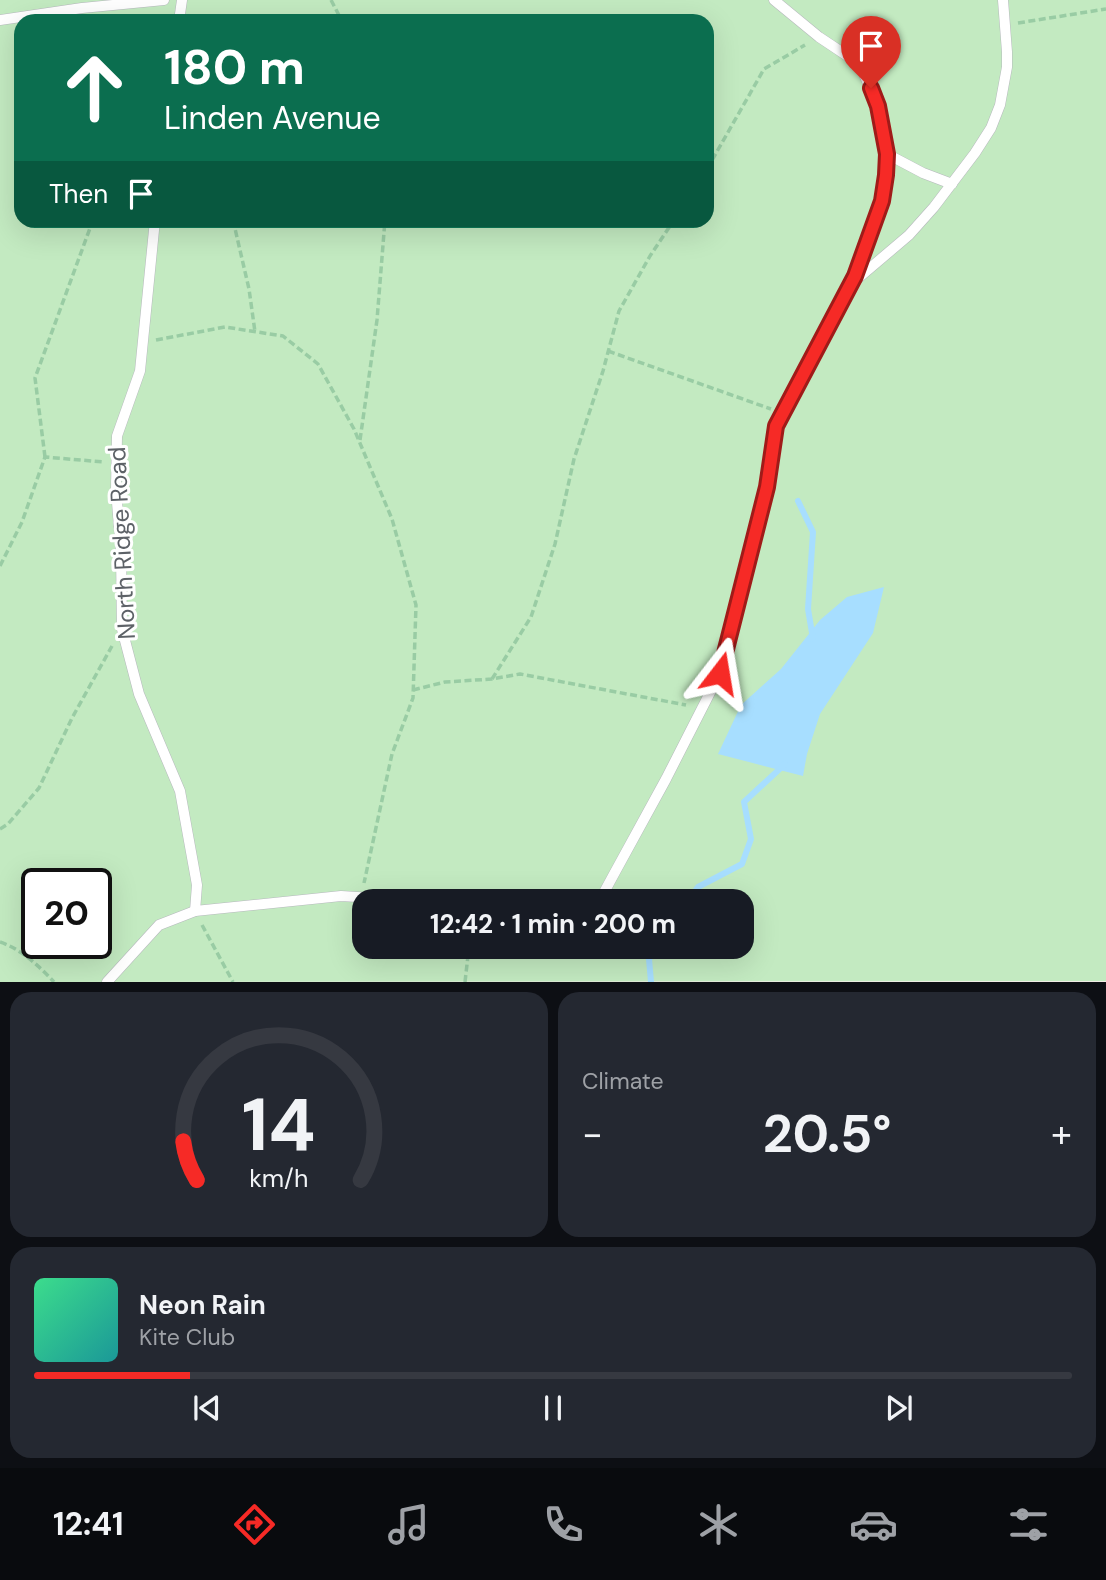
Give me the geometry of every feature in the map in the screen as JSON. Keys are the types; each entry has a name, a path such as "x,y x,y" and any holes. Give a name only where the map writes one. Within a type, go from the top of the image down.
{"lane":[{"path":"41,14 164,0"},
{"path":"606,889 720,673 767,487 776,426 855,276 882,201 887,154 878,106 863,72 852,59 819,37 774,0"},
{"path":"851,284 909,235 952,184 991,128 1003,93 1007,67 1003,0"},
{"path":"887,154 923,173 952,184"},
{"name":"North Ridge Road","path":"154,228 140,370 117,436 116,490 121,551 122,629 139,694 180,791 197,885 195,911"},
{"path":"107,982 159,925 195,911 352,897"}],"path":[{"path":"1006,25 1106,9"},
{"path":"714,157 764,69 819,37"},
{"path":"0,566 22,522 45,457 35,378 90,228"},
{"path":"235,228 249,289 255,332"},
{"path":"359,442 377,320 384,228"},
{"path":"492,679 531,617 555,544 574,459 619,311 669,228"},
{"path":"143,342 225,327 283,336 318,364 359,442 392,519 416,605 413,690 392,754 363,889"},
{"path":"608,351 783,412"},
{"path":"45,457 116,463"},
{"path":"0,829 8,824 39,788 72,718 122,629"},
{"path":"413,690 445,682 520,674 702,709"},
{"path":"195,911 233,982"},
{"path":"0,942 9,945 39,967 54,982"},
{"path":"465,982 468,959"}],"green space":[{"path":"0,0 1106,0 1106,981 0,982"}],"water":[{"path":"884,587 873,633 820,714 803,776 718,754 741,705 781,669 820,620 847,597"}],"waterway":[{"path":"798,501 813,532 808,609 813,639"},
{"path":"697,889 742,864 751,839 744,802 785,764"},
{"path":"649,959 651,982"}],"route":[{"path":"720,673 767,487 776,426 855,276 882,201 887,154 878,106 871,88"}]}
